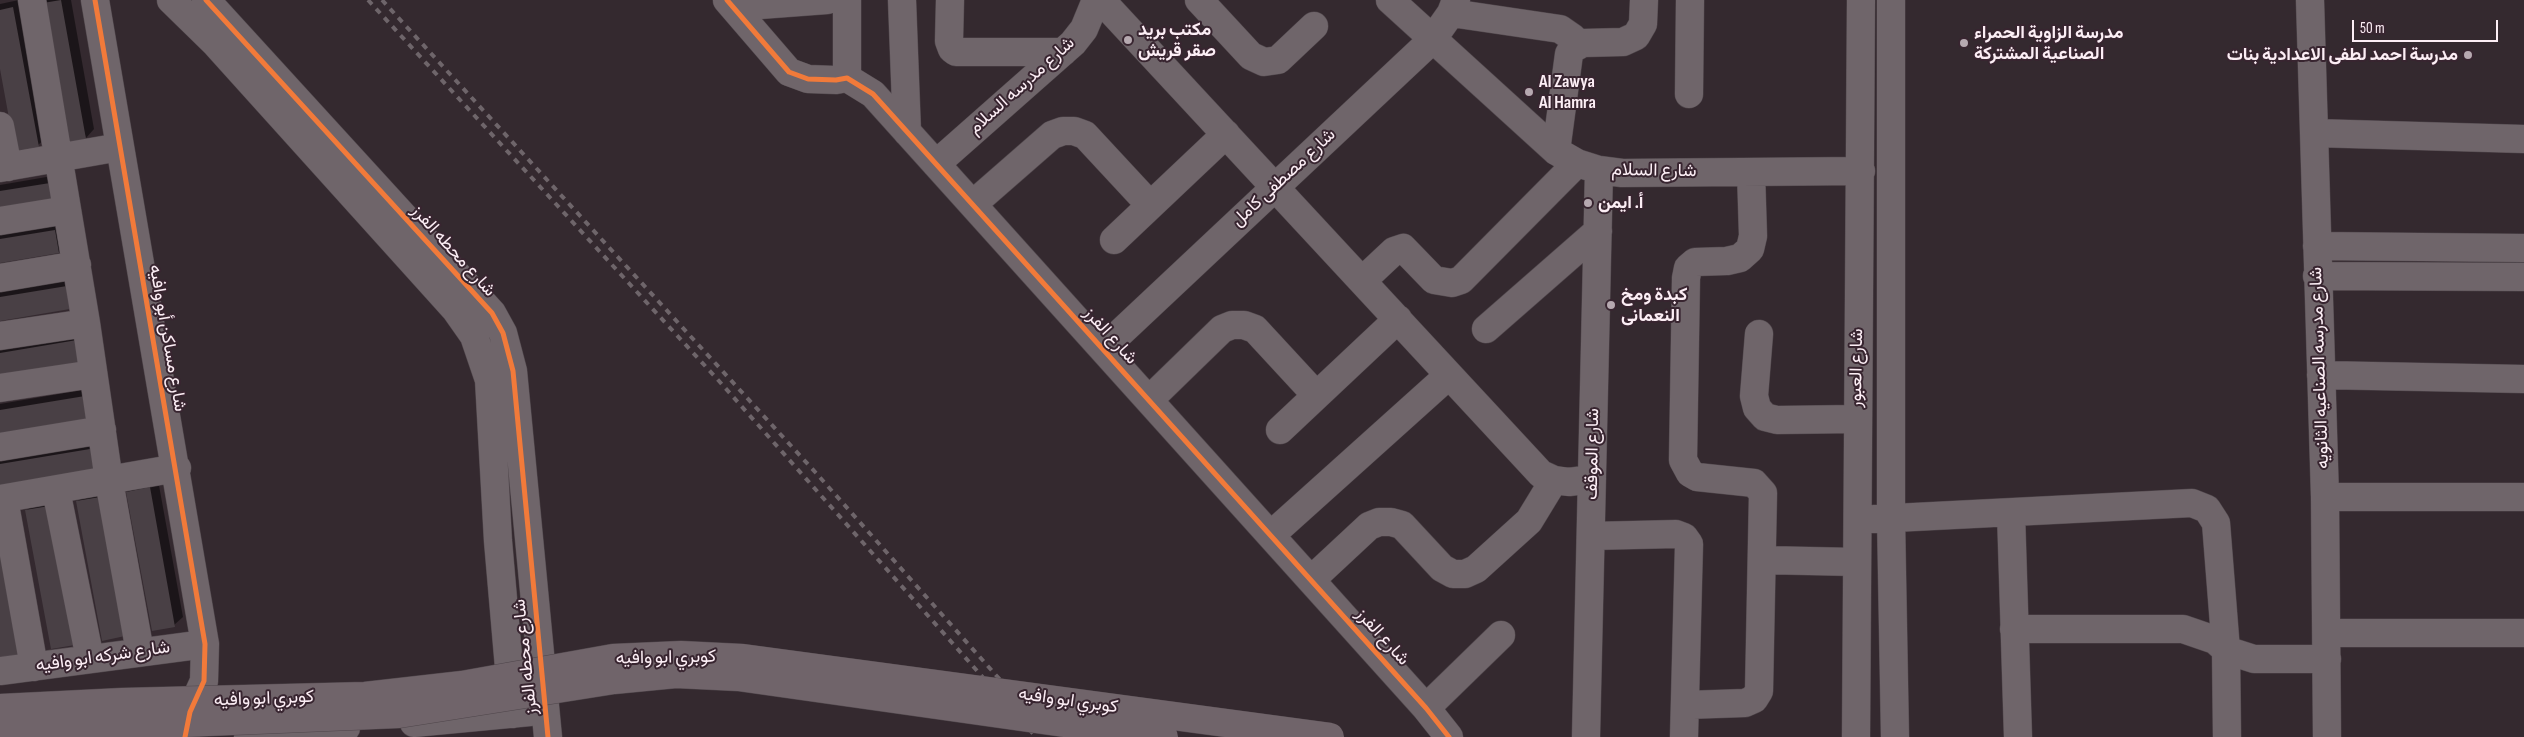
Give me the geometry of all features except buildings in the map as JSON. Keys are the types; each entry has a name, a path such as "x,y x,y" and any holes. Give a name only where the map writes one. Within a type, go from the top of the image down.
{"main road":[{"name":"كوبري ابو وافيه","path":"0,708 373,695 462,684 613,658 682,655 742,658 1330,737"},
{"name":"كوبري ابو وافيه","path":"0,732 398,714 622,679 676,674 738,677 1164,737"}],"street":[{"path":"32,0 77,265 109,481 140,652"},
{"name":"شارع مساكن أبو وافيه","path":"95,0 177,468 205,644 204,681 190,712 185,737"},
{"name":"شارع محطه الفرز","path":"171,0 318,141 492,314 503,333 513,370 548,737"},
{"name":"شارع محطه الفرز","path":"206,0 318,141 467,323 481,353 489,380 513,714"},
{"path":"730,4 827,0"},
{"path":"730,4 789,72 808,79 836,80 847,78 847,0"},
{"path":"902,0 907,132"},
{"path":"950,0 949,41 952,49 956,52 1063,52"},
{"name":"شارع مدرسه السلام","path":"936,164 1063,52 1084,29 1096,0"},
{"path":"1101,0 1541,474 1554,480 1569,482 1592,480"},
{"path":"1198,0 1251,56 1264,62 1278,60 1314,26"},
{"path":"1362,281 1394,251 1403,248 1434,280 1452,283 1461,280 1577,161 1432,40 1390,0"},
{"path":"1453,6 1560,29 1573,38 1576,46 1590,42 1623,42 1630,40 1641,30 1644,0"},
{"path":"1689,94 1690,0"},
{"name":"شارع العبور","path":"1856,737 1856,419 1861,171 1861,0"},
{"name":"شارع العبور","path":"1890,0 1891,518 1894,737"},
{"name":"شارع مدرسه الصناعيه الثانويه","path":"2310,0 2325,497 2328,737"},
{"name":"شارع مصطفى كامل","path":"1103,349 1432,40 1453,6"},
{"name":"شارع الموقف","path":"1576,46 1569,54 1577,161 1598,231 1586,737"},
{"name":"شارع الفرز","path":"847,78 873,94 1426,708 1449,737"},
{"path":"0,126 4,168 120,148"},
{"path":"973,204 1052,136 1062,131 1074,131 1085,135 1150,205"},
{"path":"2314,133 2524,139"},
{"path":"1114,240 1226,134"},
{"name":"شارع السلام","path":"1577,161 1622,173 1861,171"},
{"path":"1686,705 1745,703 1754,699 1759,691 1764,499 1760,487 1748,481 1697,477 1690,473 1683,460 1686,278 1688,268 1695,262 1727,261 1740,258 1750,249 1753,236 1751,172"},
{"path":"0,221 67,210"},
{"path":"1486,329 1598,231"},
{"path":"2317,246 2524,248"},
{"path":"0,278 77,265"},
{"path":"2317,276 2524,276"},
{"path":"1280,430 1398,319"},
{"path":"0,336 86,323"},
{"path":"1149,400 1222,329 1232,325 1244,325 1255,329 1316,395"},
{"path":"1759,334 1754,396 1757,408 1765,417 1777,420 1856,419"},
{"path":"0,388 93,374"},
{"path":"1271,535 1449,375"},
{"path":"2321,375 2524,379"},
{"path":"0,446 102,430"},
{"path":"493,456 520,455"},
{"path":"34,667 2,499 177,468"},
{"path":"1311,580 1369,526 1379,522 1391,522 1402,525 1442,568 1453,574 1465,574 1476,570 1529,521 1554,480"},
{"path":"56,490 90,659"},
{"path":"2325,497 2524,497"},
{"path":"1857,519 2192,503 2207,509 2216,523 2226,650 2227,737"},
{"path":"2011,513 2018,737"},
{"path":"1591,536 1676,534 1684,537 1689,544 1684,737"},
{"path":"1762,560 1856,562"},
{"path":"2014,628 2183,630 2215,640 2226,650 2254,659 2327,646 2524,633"},
{"path":"1426,708 1501,635"},
{"name":"شارع شركه ابو وافيه","path":"0,671 205,644"},
{"path":"248,737 447,729 513,714 544,710"}],"railway":[{"path":"368,0 719,381 1036,737"},
{"path":"382,0 816,473 1051,737"}],"cycle path":[{"path":"95,0 205,644 204,681 190,712 185,737"},
{"path":"206,0 492,313 503,333 513,371 548,737"},
{"path":"727,0 789,72 808,79 836,80 847,78 873,94 1426,708 1449,737"}],"place":[{"name":"مكتب بريد صقر قريش","path":"1128,40"},
{"name":"مدرسة الزاوية الحمراء الصناعية المشتركة","path":"1964,43"},
{"name":"مدرسة احمد لطفى الاعدادية بنات","path":"2468,55"},
{"name":"Al Zawya Al Hamra","path":"1529,92"},
{"name":"أ. ايمن","path":"1588,203"},
{"name":"كبدة ومخ النعمانى","path":"1611,305"}]}
